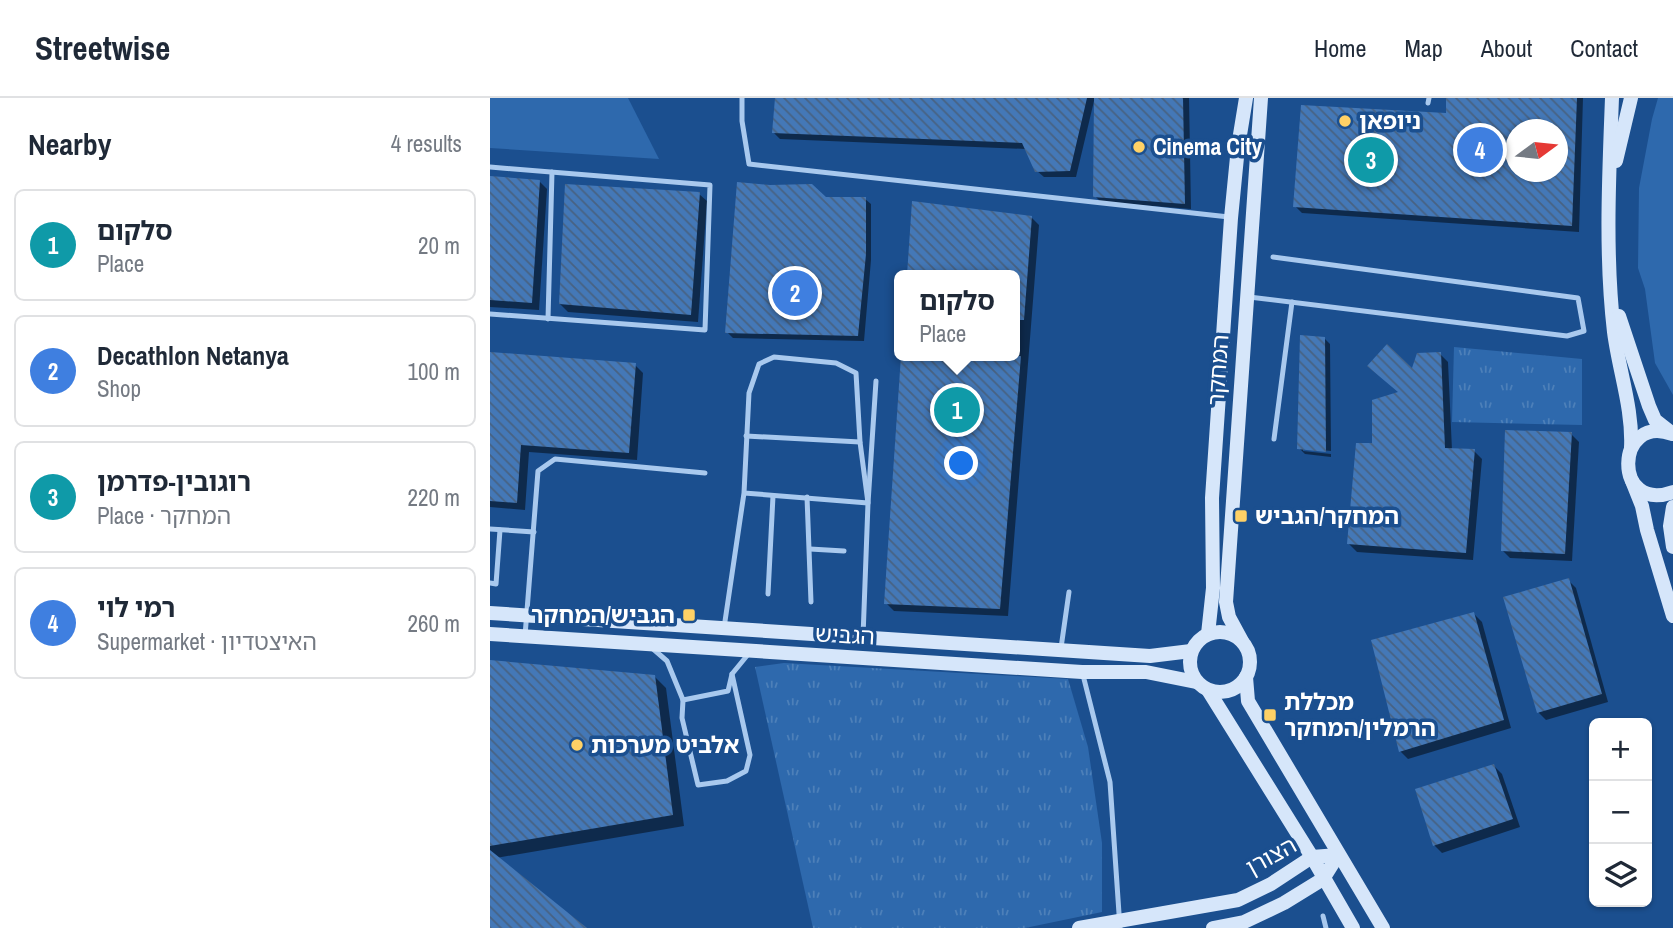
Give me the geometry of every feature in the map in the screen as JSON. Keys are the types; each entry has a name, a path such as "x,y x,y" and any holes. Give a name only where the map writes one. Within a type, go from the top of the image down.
{"street":[{"name":"המחקר","path":"1208,634 1213,588 1212,498 1231,218 1246,98"},
{"name":"המחקר","path":"1242,642 1229,617 1226,602 1261,98"},
{"path":"1612,98 1608,193 1612,294 1614,333 1629,417 1631,448 1627,463 1673,617"},
{"path":"1608,193 1631,98"},
{"path":"1612,294 1648,406 1656,420 1673,434"},
{"path":"1631,448 1648,433 1659,431 1673,434"},
{"path":"1632,481 1646,493 1663,495 1673,492"},
{"path":"1673,507 1670,526 1673,547"},
{"name":"הגביש","path":"490,612 1150,656 1191,651"},
{"path":"1202,686 1216,692 1233,690 1246,677 1250,659 1242,642 1225,632 1208,634 1201,638 1191,651 1190,667 1202,686 1312,857 1353,928"},
{"name":"הגביש","path":"490,634 1082,672 1146,672 1202,686"},
{"path":"1246,677 1248,701 1383,928"},
{"name":"הצורן","path":"1079,928 1120,924 1238,900 1271,884 1312,857 1338,855"},
{"name":"הצורן","path":"1213,928 1244,922 1284,903 1324,878 1338,855"}],"lane":[{"path":"742,98 742,121 749,164 1231,218"},
{"path":"490,167 710,185 705,330 490,314"},
{"path":"548,319 552,172"},
{"path":"1246,296 1567,336 1584,331 1578,298 1273,257"},
{"path":"1274,439 1292,302"},
{"path":"724,628 744,493 749,393 759,364 774,357 836,363 856,373 860,442 868,503"},
{"path":"863,637 876,381"},
{"path":"746,436 860,442"},
{"path":"525,636 538,471 555,459 705,473"},
{"path":"744,493 868,503"},
{"path":"768,594 774,496"},
{"path":"807,497 811,603"},
{"path":"490,529 534,532"},
{"path":"490,583 496,584 500,530"},
{"path":"810,549 844,551"},
{"path":"1061,651 1069,592"},
{"path":"650,645 667,661 677,682 682,700 682,718 698,785 727,781 746,771 750,755 732,674"},
{"path":"682,700 728,691 732,674 750,652"},
{"path":"1082,672 1110,782 1120,924"},
{"path":"1323,916 1326,928"}],"green space":[{"path":"490,98 628,98 659,159 490,148"},
{"path":"1658,98 1673,98 1673,395 1655,363 1645,289 1638,268 1639,188"},
{"path":"1454,347 1582,359 1582,425 1452,422"},
{"path":"784,663 1068,679 1088,747 1102,843 1102,912 1025,928 813,928 755,667"}],"building":[{"path":"775,98 1087,98 1070,171 1035,172 1022,143 772,133"},
{"name":"Cinema City","path":"1094,98 1183,98 1185,204 1093,197"},
{"path":"1446,98 1577,98 1572,226 1293,207 1301,105 1446,113"},
{"path":"490,176 540,180 532,303 490,300"},
{"path":"737,182 770,185 812,184 826,197 866,197 866,254 858,336 725,333"},
{"path":"565,184 700,192 691,315 559,304"},
{"path":"912,201 1032,216 1024,320 1020,320 1020,270 907,270"},
{"path":"1300,335 1325,337 1326,452 1297,449"},
{"path":"1387,344 1412,368 1417,353 1441,352 1445,448 1475,449 1466,553 1347,544 1356,443 1372,443 1372,400 1398,392 1367,366"},
{"path":"490,352 636,363 629,453 521,445 517,503 490,501"},
{"path":"1021,356 1000,609 884,604 901,361 1020,361"},
{"path":"1505,430 1572,432 1565,554 1501,551"},
{"path":"1569,578 1602,694 1537,713 1503,597"},
{"path":"1474,612 1504,720 1399,752 1371,640"},
{"name":"אלביט מערכות","path":"490,660 655,675 673,815 490,846"},
{"path":"1494,764 1513,819 1433,846 1415,789"},
{"path":"490,850 587,928 490,928"}],"place":[{"name":"ניופאן","path":"1345,121"},
{"name":"Cinema City","path":"1139,147"},
{"name":"רמי לוי","path":"1480,150"},
{"name":"רוגובין-פדרמן","path":"1371,160"},
{"name":"Decathlon Netanya","path":"795,293"},
{"name":"סלקום","path":"957,410"},
{"name":"המחקר/הגביש","path":"1241,516"},
{"name":"הגביש/המחקר","path":"689,615"},
{"name":"מכללת הרמלין/המחקר","path":"1270,715"},
{"name":"אלביט מערכות","path":"577,745"}]}
